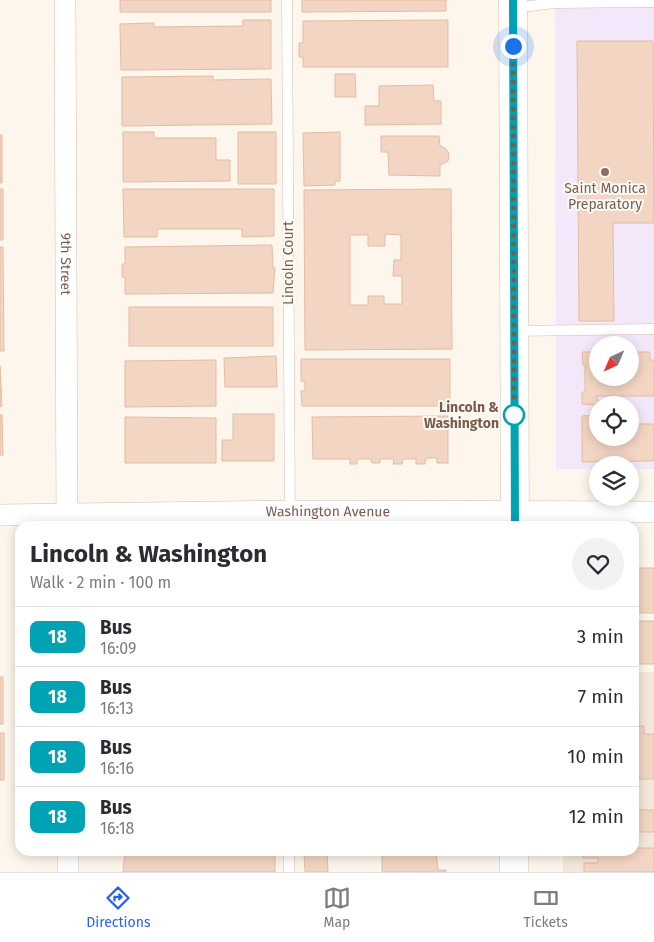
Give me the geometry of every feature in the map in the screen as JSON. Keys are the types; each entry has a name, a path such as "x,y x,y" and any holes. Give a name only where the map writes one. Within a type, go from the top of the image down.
{"street":[{"name":"9th Street","path":"65,0 67,520"},
{"path":"513,4 515,520"},
{"name":"Washington Avenue","path":"0,515 67,520 515,520 654,512"},
{"path":"68,856 68,872"},
{"path":"514,856 514,872"}],"lane":[{"name":"Lincoln Court","path":"287,0 290,519"},
{"path":"513,4 584,1 654,2"},
{"path":"514,331 654,330"},
{"path":"289,856 289,872"}],"shaded area":[{"name":"Saint Monica Preparatory","path":"555,0 654,0 654,469 639,469 639,456 589,456 589,469 556,469"},
{"path":"639,672 654,672 654,872 563,872 563,856 639,856"}],"building":[{"path":"120,0 271,0 271,12 120,12"},
{"path":"302,0 446,0 446,11 302,12"},
{"path":"243,20 271,20 271,69 121,70 120,24 154,23 154,27 243,26"},
{"path":"448,20 448,67 303,67 303,57 299,57 299,43 303,43 303,21"},
{"path":"577,41 653,41 654,223 613,223 614,321 579,321"},
{"path":"335,74 355,74 356,97 335,97"},
{"path":"213,76 213,80 271,79 272,124 122,126 122,77"},
{"path":"433,85 434,101 441,101 441,124 365,125 365,106 379,106 379,86"},
{"path":"123,132 154,132 154,138 216,138 216,160 230,160 230,181 123,182"},
{"path":"238,132 276,132 276,184 238,184"},
{"path":"340,132 340,181 335,181 335,185 304,186 303,133"},
{"path":"0,135 2,135 2,183 0,183"},
{"path":"381,136 439,136 440,146 449,153 448,161 440,165 440,176 389,175 388,152 381,152"},
{"path":"0,189 3,189 3,240 0,240"},
{"path":"123,189 274,189 274,236 242,237 242,229 157,229 157,237 124,237"},
{"path":"451,189 452,349 305,350 304,190","holes":["385,234 401,235 401,260 394,260 393,276 402,276 402,304 384,304 384,296 368,296 368,305 350,305 350,235 368,235 368,246 385,246"]},
{"path":"272,245 273,268 275,268 273,293 125,294 125,277 122,277 122,264 125,264 125,247"},
{"path":"0,247 3,247 4,351 0,351"},
{"path":"129,307 273,307 273,346 129,346"},
{"path":"582,352 589,352 589,386 639,386 639,352 650,352 650,360 654,360 654,396 589,396 589,404 582,404 582,392 585,392 585,365 583,365"},
{"path":"276,356 277,387 225,387 224,358"},
{"path":"301,359 450,359 450,406 302,406 301,391 305,391 305,381 301,381"},
{"path":"216,360 216,406 125,407 125,361"},
{"path":"0,366 2,406 0,407"},
{"path":"233,414 274,414 274,461 222,461 222,440 233,440"},
{"path":"0,415 2,415 3,455 0,455"},
{"path":"448,416 448,463 437,463 437,458 426,458 425,464 416,464 416,459 403,459 402,464 393,464 394,459 380,459 380,463 372,463 371,459 357,459 357,464 350,464 350,459 313,459 312,417"},
{"path":"582,416 589,416 589,446 639,446 639,424 654,424 654,461 639,461 639,456 589,456 589,462 582,462"},
{"path":"125,417 216,418 216,463 125,463"},
{"path":"639,568 654,568 654,613 639,613"},
{"path":"639,621 654,621 654,664 639,664"},
{"path":"0,677 3,677 3,724 0,724"},
{"path":"639,726 644,726 644,734 654,734 654,779 639,779"},
{"path":"0,733 4,733 4,780 0,780"},
{"path":"639,810 654,810 654,832 639,832"},
{"path":"639,848 654,848 654,872 584,872 584,863 598,863 598,858 583,858 583,856 639,856"},
{"path":"125,856 275,856 275,872 123,872"},
{"path":"304,856 327,856 328,872 305,872"},
{"path":"382,856 437,856 438,870 446,870 446,872 382,872"}],"bus line":[{"name":"18","path":"513,0 515,521"}],"place":[{"name":"Saint Monica Preparatory","path":"605,172"},
{"name":"Lincoln & Washington","path":"514,415"}],"route":[{"path":"513,46 514,415"}]}
